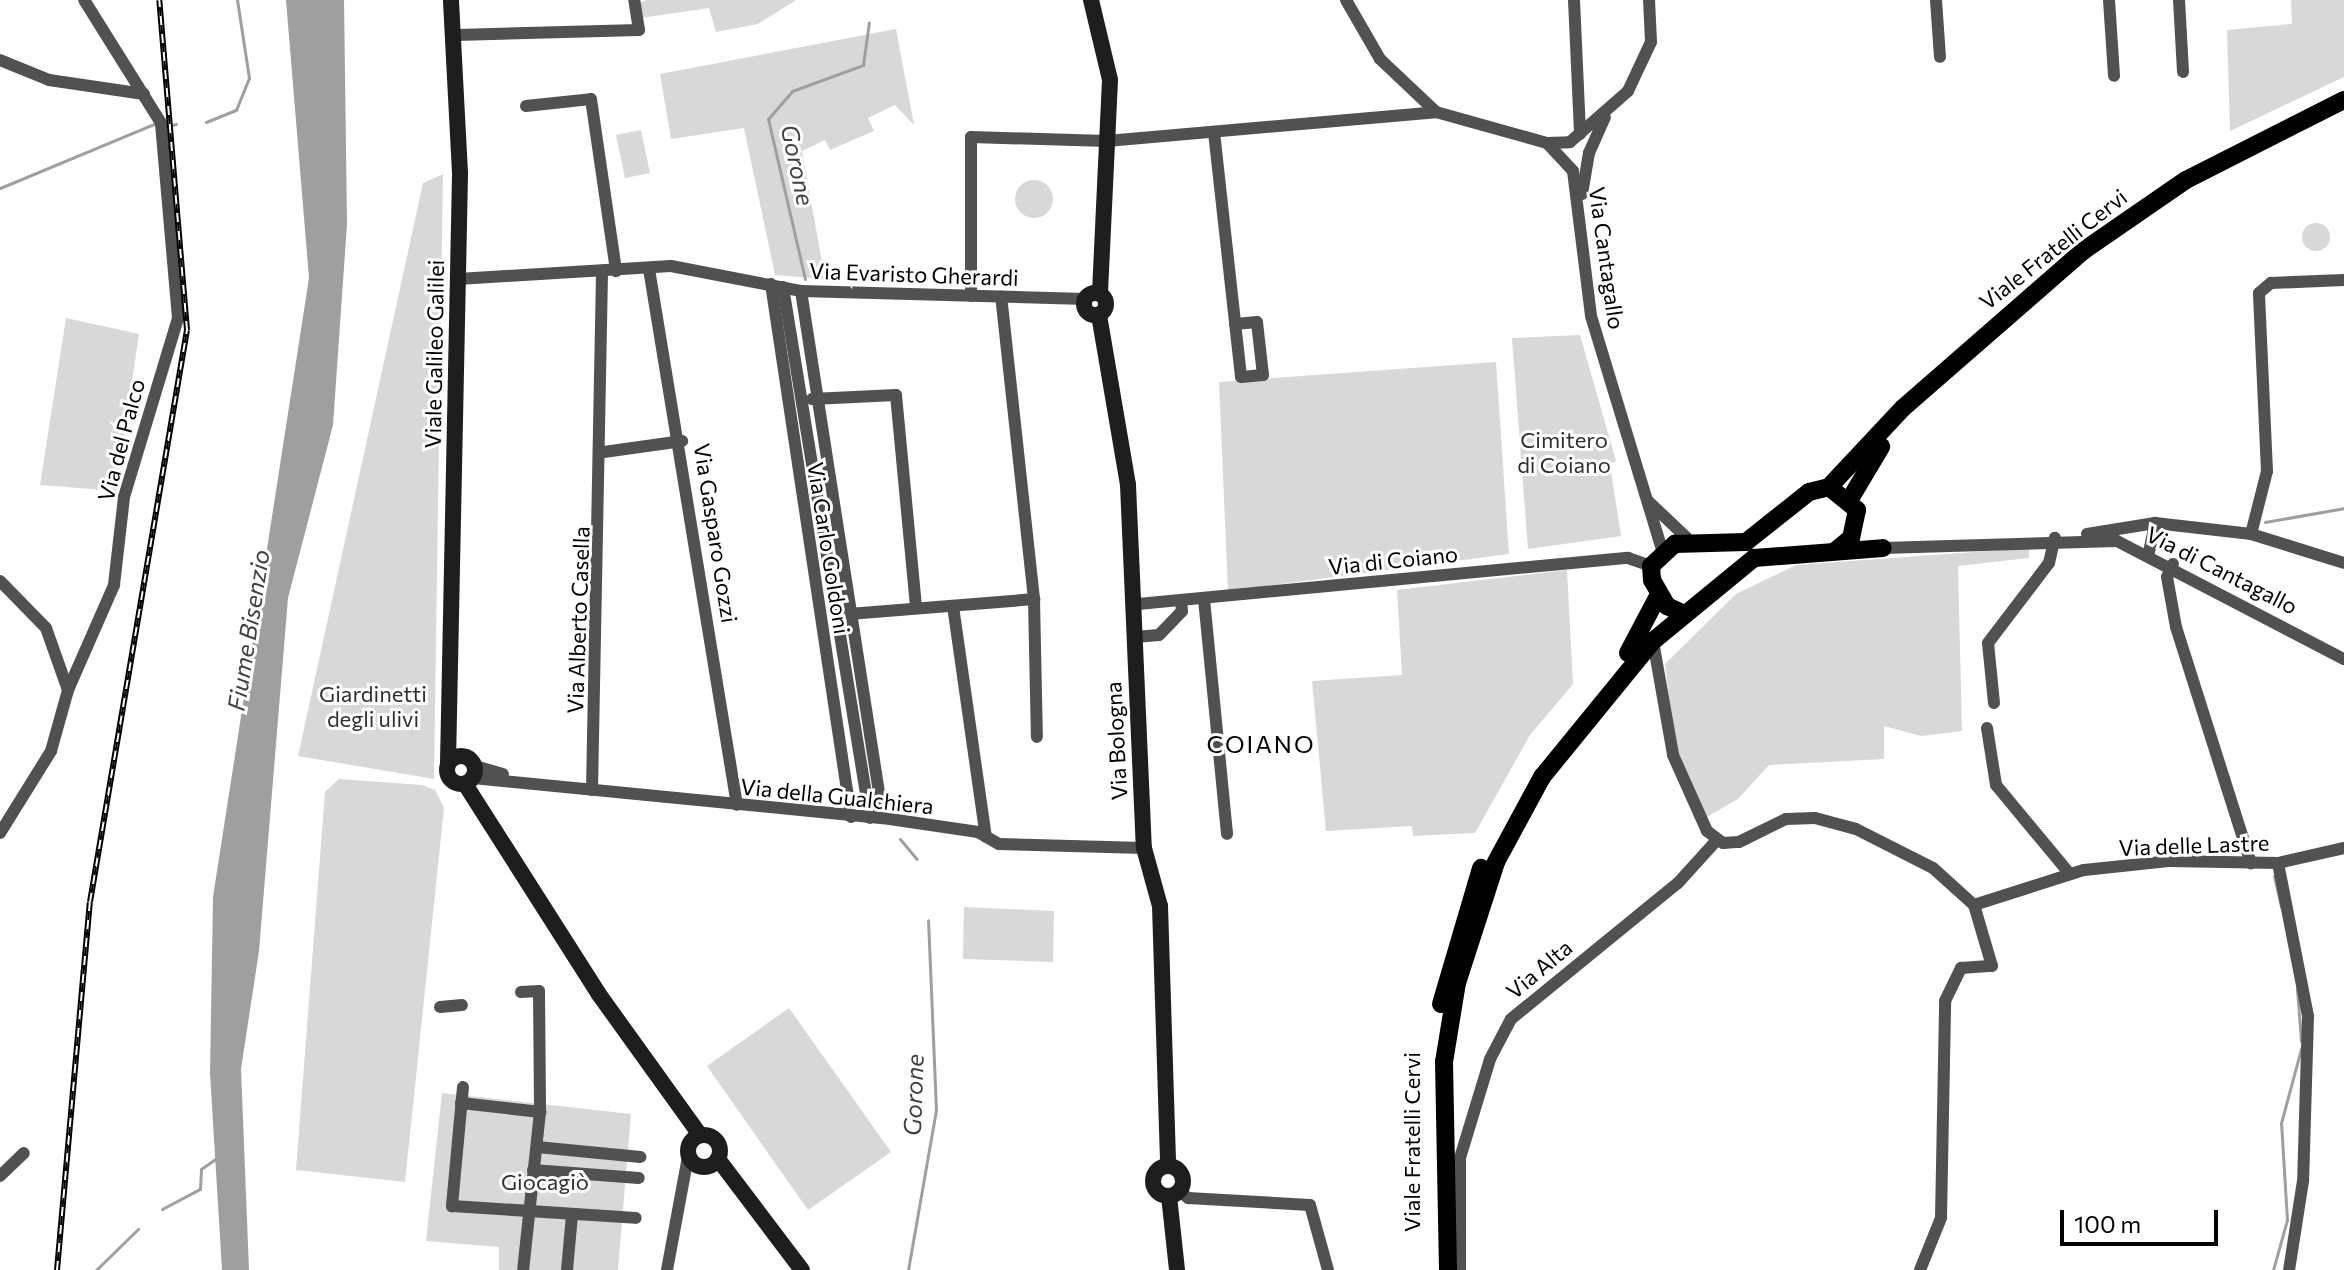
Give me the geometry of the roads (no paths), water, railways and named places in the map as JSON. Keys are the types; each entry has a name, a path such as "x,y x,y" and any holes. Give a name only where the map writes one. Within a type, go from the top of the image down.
{"main road":[{"name":"Viale Galileo Galilei","path":"451,0 457,35 458,279 448,763 467,773"},
{"name":"Via Bologna","path":"1091,0 1110,80 1092,296 1107,302 1099,315 1128,485 1138,604 1135,637 1144,848 1160,906 1168,1166 1153,1180 1174,1194"},
{"name":"Viale Fratelli Cervi","path":"1662,549 1691,542 1746,542 1809,492 1829,487 1903,408 2083,251 2186,180 2344,100"},
{"name":"Viale Fratelli Cervi","path":"1850,499 1868,461 1908,417 2098,254 2182,196 2344,112"},
{"path":"1829,487 1850,499 1858,524 1883,548"},
{"path":"1836,550 1858,524"},
{"name":"Viale Fratelli Cervi","path":"1448,1270 1444,1062 1476,916 1542,777 1653,641 1682,613 1704,606 1754,558 1883,548"},
{"path":"1662,549 1651,566 1658,596 1682,613"},
{"name":"Viale Fratelli Cervi","path":"1437,1270 1433,1061 1463,911 1534,770 1641,638 1658,596"},
{"name":"Viale Galileo Galilei","path":"447,709 467,773 502,844 647,1061 697,1156 802,1270"},
{"name":"Viale Galileo Galilei","path":"697,1156 720,1171 793,1270"},
{"name":"Via Bologna","path":"1168,1166 1182,1174 1174,1194 1177,1270"}],"street":[{"name":"Via del Palco","path":"0,833 51,751 68,690 114,585 124,497 178,318 161,123 84,0"},
{"path":"457,35 639,30 634,0"},
{"path":"1346,0 1380,59 1436,112"},
{"path":"1574,0 1580,134"},
{"path":"1581,208 1589,153 1607,114 1641,69 1651,42 1649,0"},
{"path":"1936,0 1940,57"},
{"path":"2109,0 2114,76"},
{"path":"2179,0 2183,72"},
{"path":"0,60 60,83 117,86 144,94"},
{"path":"117,86 131,76"},
{"path":"526,106 591,99 616,271"},
{"path":"971,296 971,137 1107,141 1436,112 1547,143 1580,134 1607,114"},
{"path":"1214,132 1235,324 1241,377 1263,375 1257,322 1235,324"},
{"name":"Via Cantagallo","path":"1547,143 1573,171 1581,208 1591,316 1662,549"},
{"name":"Via Evaristo Gherardi","path":"458,279 703,267 801,291 1001,297 1092,296"},
{"name":"Via Gasparo Gozzi","path":"649,269 682,441 737,805"},
{"name":"Via Alberto Casella","path":"592,790 604,452 602,273"},
{"path":"2251,534 2267,471 2259,293 2271,283 2344,280"},
{"name":"Via Carlo Goldoni","path":"777,285 805,400 877,818"},
{"name":"Via Carlo Goldoni","path":"777,285 851,817"},
{"name":"Via Carlo Goldoni","path":"801,291 857,614 877,818"},
{"path":"1001,297 1034,599 1037,737"},
{"path":"805,400 896,395 916,608"},
{"path":"604,452 682,441"},
{"name":"Via Cantagallo","path":"1645,498 1691,542"},
{"path":"2149,552 2155,523"},
{"path":"2080,536 2155,523 2251,534 2344,563"},
{"name":"Via di Cantagallo","path":"1883,548 2080,536 2149,552 2344,659"},
{"path":"1994,703 1988,643 2049,563 2055,538"},
{"name":"Via di Coiano","path":"1138,604 1628,558 1651,566"},
{"path":"2173,564 2167,577 2176,627 2251,863"},
{"path":"0,581 46,628 68,690"},
{"path":"857,614 1034,599"},
{"path":"1204,599 1227,834"},
{"path":"1135,637 1159,635 1182,611 1181,601"},
{"path":"953,606 986,837"},
{"name":"Via Carlo Goldoni","path":"842,615 857,614"},
{"path":"1653,641 1673,755 1716,841 1739,842 1786,819 1815,818 1921,862 1974,905 1992,966 1961,968 1945,1001 1941,1218 1920,1270"},
{"path":"1987,728 1996,785 2070,874"},
{"name":"Via della Gualchiera","path":"467,773 592,790 877,818 986,837 999,844 1144,848"},
{"name":"Via Alta","path":"1460,1270 1460,1158 1490,1059 1511,1019 1678,883 1716,841"},
{"name":"Via delle Lastre","path":"1974,905 2070,874 2169,861 2278,863 2344,848"},
{"path":"2278,863 2308,1016 2303,1181 2289,1270"},
{"path":"521,992 539,991 540,1112 523,1270"},
{"path":"440,1007 462,1005"},
{"path":"463,1087 452,1206 636,1218"},
{"path":"461,1103 540,1112"},
{"path":"537,1147 641,1157"},
{"path":"0,1176 24,1153"},
{"path":"667,1270 697,1156"},
{"path":"533,1170 639,1178"},
{"path":"1174,1194 1188,1198 1310,1205 1328,1270"},
{"path":"567,1270 572,1215"}],"waterway":[{"path":"206,122 236,110 249,78 237,0"},
{"name":"Gorone","path":"805,279 768,119 792,91 863,65 869,22"},
{"path":"0,188 154,124"},
{"path":"172,125 176,124"},
{"path":"2265,522 2344,508"},
{"name":"Gorone","path":"900,839 917,859"},
{"path":"2274,876 2281,907"},
{"name":"Gorone","path":"908,1270 936,1110 928,920"},
{"path":"2297,989 2301,1041"},
{"path":"2273,1270 2287,1220 2281,1123 2301,1049"},
{"path":"162,1209 200,1189 201,1169 218,1157"},
{"path":"96,1270 138,1229"}],"railway":[{"path":"57,1270 90,902 187,330 159,0"}],"district":[{"name":"COIANO","path":"1261,744"}],"park label":[{"name":"Cimitero di Coiano","path":"1564,452"},
{"name":"Giardinetti degli ulivi","path":"373,706"},
{"name":"Giocagiò","path":"545,1182"}],"water label":[{"name":"Fiume Bisenzio","path":"248,630"}]}
